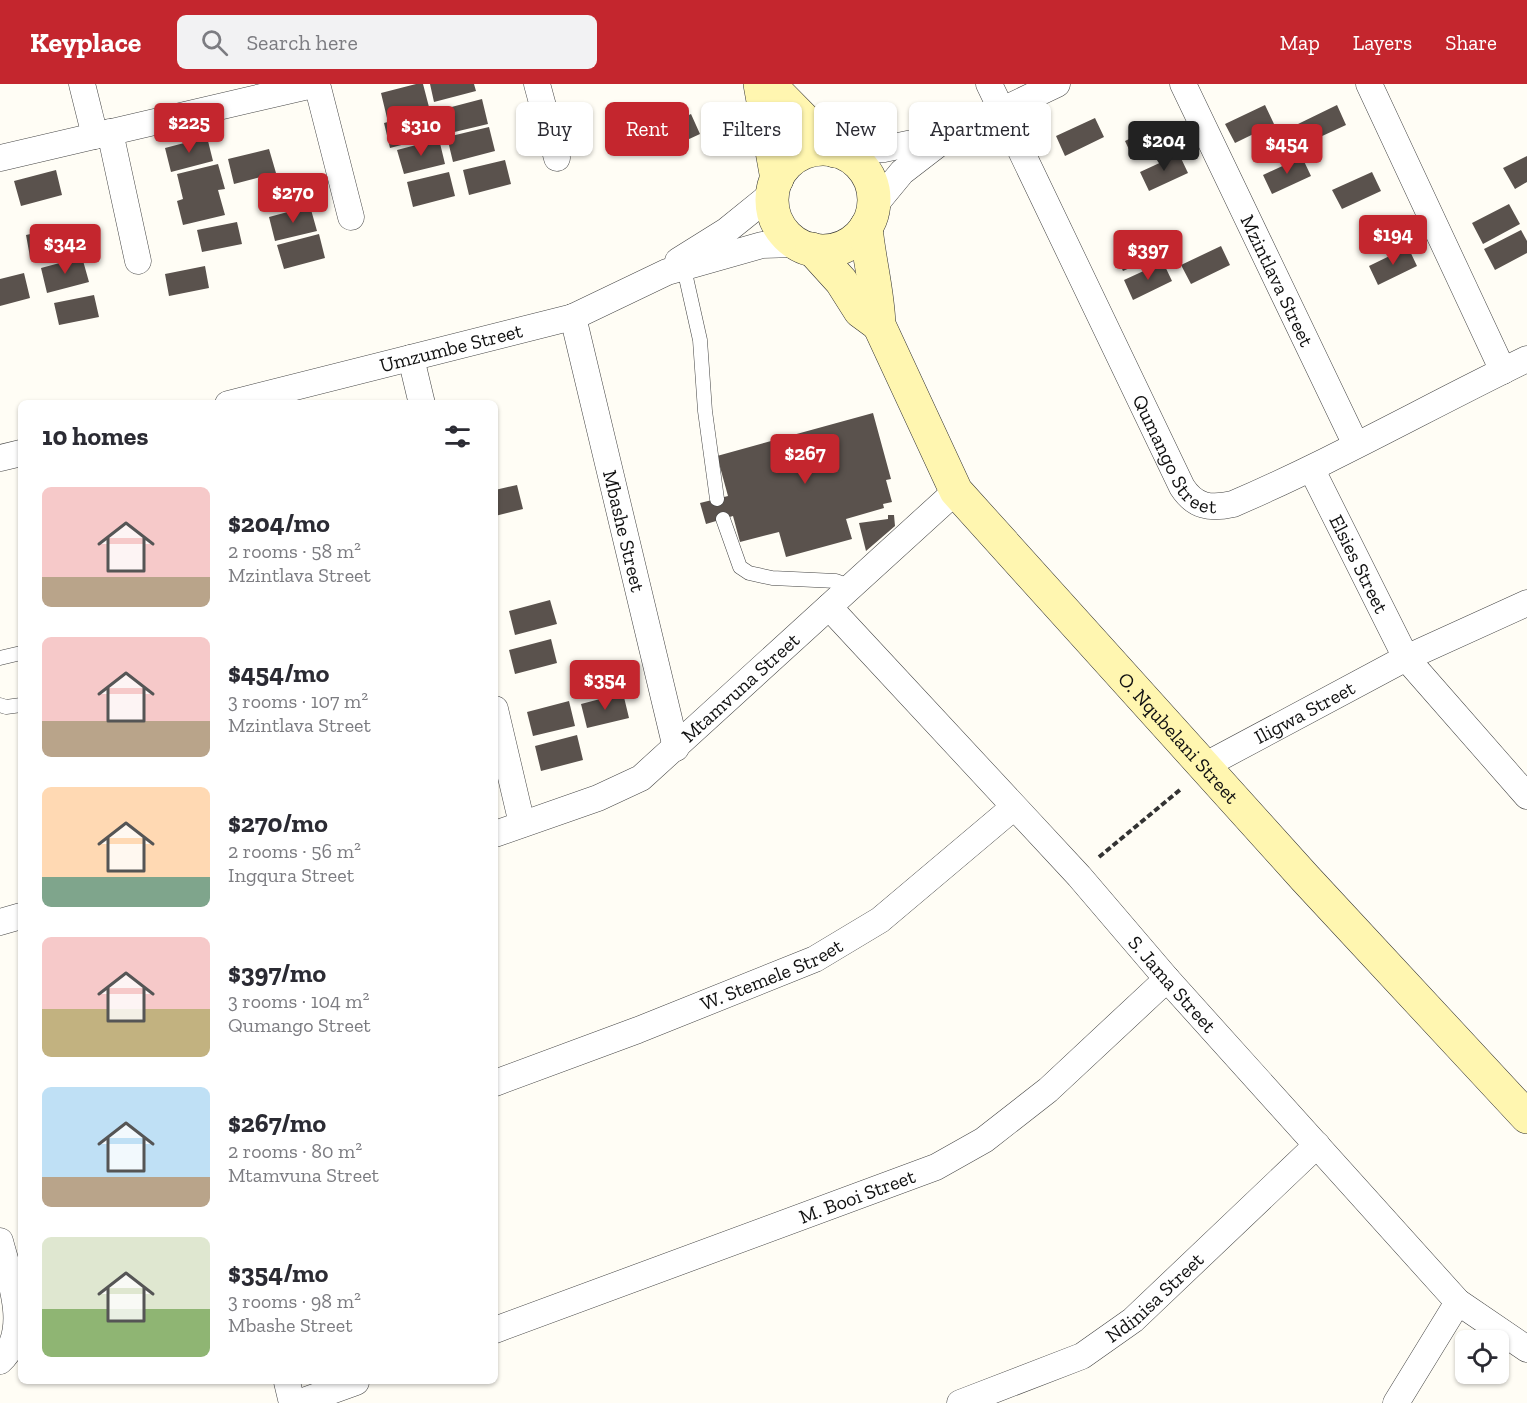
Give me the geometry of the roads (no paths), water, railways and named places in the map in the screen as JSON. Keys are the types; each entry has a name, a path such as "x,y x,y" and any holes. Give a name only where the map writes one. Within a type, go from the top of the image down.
{"street":[{"path":"82,84 102,134 138,261"},
{"path":"0,158 102,134 256,91 317,84 351,217"},
{"path":"537,84 557,158"},
{"path":"760,84 775,186 775,217 784,232 804,247 829,250 846,246 860,236 870,217 910,165 922,156"},
{"path":"769,84 814,128"},
{"name":"Qumango Street","path":"989,84 998,102"},
{"path":"1019,102 1057,84"},
{"name":"Mzintlava Street","path":"1183,84 1356,445"},
{"path":"1369,84 1503,371"},
{"path":"775,186 782,169 794,158 809,150 814,150"},
{"path":"846,156 857,161 868,174 873,190 870,217"},
{"name":"Qumango Street","path":"1024,156 1190,500 1205,506 1233,504 1312,470 1356,445 1527,359"},
{"name":"Umzumbe Street","path":"247,400 573,317 677,266 726,231 775,186"},
{"name":"O. Nqubelani Street","path":"870,217 870,268 878,299 879,325 956,491 1195,776 1527,1117"},
{"name":"Umzumbe Street","path":"677,266 762,245 804,247"},
{"name":"O. Nqubelani Street","path":"804,247 841,281 860,311 879,325"},
{"name":"Mbashe Street","path":"573,317 676,748"},
{"path":"411,358 421,400"},
{"path":"0,458 18,454"},
{"name":"Elsies Street","path":"1312,470 1406,658"},
{"name":"Mtamvuna Street","path":"498,833 598,798 640,778 676,748 956,491"},
{"name":"Iligwa Street","path":"1195,776 1406,658 1527,603"},
{"name":"S. Jama Street","path":"829,607 1079,876 1167,979 1458,1302 1527,1349"},
{"path":"1406,658 1527,796"},
{"path":"498,722 522,824"},
{"name":"W. Stemele Street","path":"498,1082 638,1030 815,959 880,920 1014,807"},
{"path":"0,922 18,917"},
{"name":"M. Booi Street","path":"498,1329 936,1167 984,1140 1048,1090 1167,979"},
{"name":"Ndinisa Street","path":"960,1403 1082,1356 1133,1320 1317,1145"},
{"path":"0,1241 14,1297 16,1325 13,1345 1,1360"},
{"path":"1396,1403 1458,1302"},
{"path":"287,1384 292,1403"},
{"path":"298,1403 350,1384"}],"lane":[{"path":"677,266 700,340 705,411 717,499"},
{"path":"723,519 740,567 749,573 772,578 836,581 852,586"},
{"path":"0,658 18,654"},
{"path":"0,705 6,707 18,705"}]}
